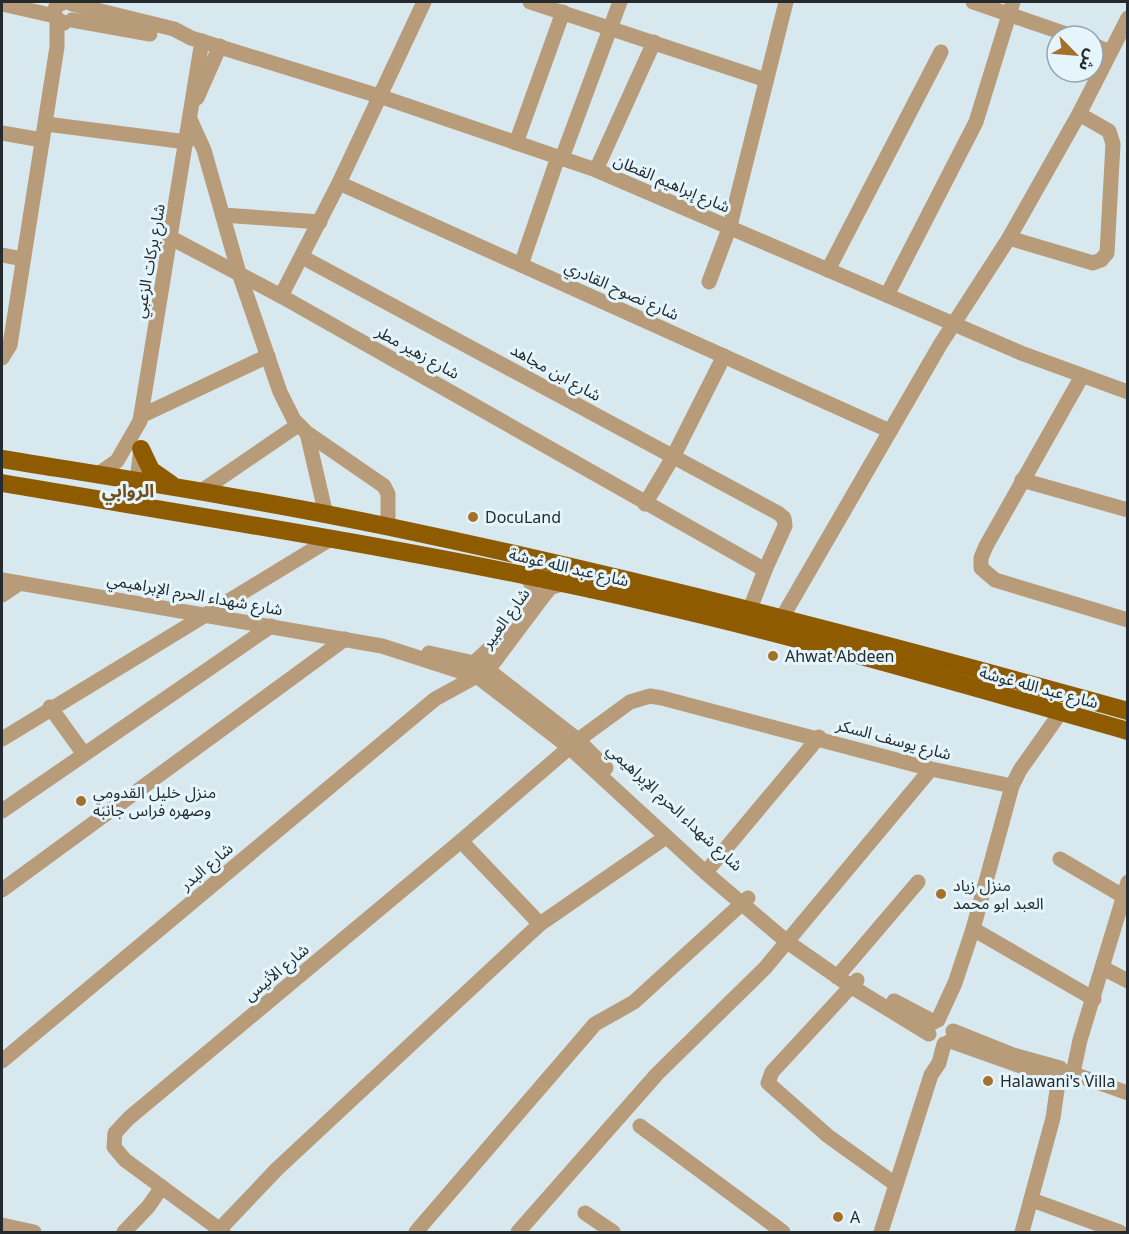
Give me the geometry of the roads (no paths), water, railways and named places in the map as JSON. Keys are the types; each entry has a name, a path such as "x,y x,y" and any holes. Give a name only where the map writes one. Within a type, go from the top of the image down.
{"main road":[{"path":"141,450 151,470 177,488"},
{"name":"شارع عبد الله غوشة","path":"2,459 388,526 783,616 1128,711"},
{"name":"شارع عبد الله غوشة","path":"2,483 332,538 524,575 759,628 1128,731"}],"street":[{"path":"281,296 339,183 424,2"},
{"path":"530,2 766,80"},
{"path":"521,265 620,2"},
{"path":"709,282 730,226 786,2"},
{"path":"973,2 1011,7 1047,24"},
{"name":"شارع إبراهيم القطان","path":"2,4 63,8 174,29 196,40 379,96 596,170 954,324 1082,376 1128,392"},
{"path":"887,295 976,122 1011,7"},
{"path":"2,358 10,345 63,8"},
{"path":"516,143 563,12"},
{"path":"783,616 890,431 1009,238 1079,114 1128,18"},
{"name":"شارع بركات الزعبي","path":"134,506 141,450 140,419 187,142 196,40"},
{"path":"596,170 654,42"},
{"name":"شارع بركات الزعبي","path":"191,112 220,46"},
{"path":"1105,50 1110,52"},
{"path":"828,270 941,52"},
{"path":"191,112 239,273 280,392 302,429 326,515"},
{"path":"1009,238 1093,264 1107,253 1113,144 1109,131 1079,114"},
{"path":"46,124 187,142"},
{"path":"2,133 42,140"},
{"name":"شارع نصوح القادري","path":"339,183 890,431"},
{"path":"223,214 320,222"},
{"name":"شارع زهير مطر","path":"171,238 281,296 765,570"},
{"path":"2,255 23,260"},
{"name":"شارع ابن مجاهد","path":"302,256 778,513 784,518 785,526 765,570"},
{"path":"140,419 268,356"},
{"path":"645,504 673,457 724,356"},
{"path":"1082,376 986,546 981,558 981,568 995,580 1128,620"},
{"name":"شارع بركات الزعبي","path":"97,475 117,461 140,419"},
{"path":"200,492 302,429"},
{"path":"302,429 384,486 388,494 388,526"},
{"path":"1022,480 1128,510"},
{"path":"2,739 50,707 209,615 332,538"},
{"path":"750,609 765,570"},
{"name":"شارع العبير","path":"476,670 528,599 533,585 524,575"},
{"name":"شارع شهداء الحرم الإبراهيمي","path":"2,580 382,646 411,648 476,670 573,743 711,866 745,901"},
{"path":"2,595 20,583"},
{"name":"شارع العبير","path":"476,670 550,588 562,584"},
{"path":"2,811 272,626"},
{"path":"2,890 345,639"},
{"name":"شارع البدر","path":"2,1061 435,699 437,692 476,670"},
{"name":"شارع يوسف السكر","path":"573,743 630,702 650,696 819,737 932,769 1012,786"},
{"path":"50,707 84,754"},
{"path":"881,1233 931,1074 1012,786 1020,770 1061,712"},
{"path":"711,866 819,737"},
{"name":"شارع شهداء الحرم الإبراهيمي","path":"573,743 666,837 788,937 854,983 941,1032 1013,1055 1065,1077 1128,1093"},
{"name":"شارع الأنيس","path":"221,1231 119,1155 113,1140 120,1126 461,841 573,743"},
{"path":"518,1233 657,1074 765,968 788,937 932,769"},
{"path":"221,1231 277,1169 540,924 666,837"},
{"path":"461,841 540,924"},
{"path":"1022,1233 1065,1077 1094,999 1126,893 1060,860"},
{"path":"840,974 918,882"},
{"path":"416,1233 596,1023 634,1002 745,901"},
{"path":"973,929 1094,999"},
{"path":"1103,968 1128,981"},
{"path":"854,983 772,1072 768,1083 828,1136 895,1184"},
{"path":"640,1126 783,1233"},
{"path":"124,1233 148,1207 162,1187"},
{"path":"1032,1200 1120,1233"},
{"path":"585,1213 613,1233"},
{"path":"2,1225 34,1233"}],"place":[{"name":"DocuLand","path":"473,517"},
{"name":"Ahwat Abdeen","path":"773,656"},
{"name":"منزل خليل القدومي وصهره فراس جانبه","path":"81,801"},
{"name":"منزل زياد العبد ابو محمد","path":"941,894"},
{"name":"Halawani's Villa","path":"988,1081"},
{"name":"A","path":"838,1217"}],"district":[{"name":"الروابي","path":"128,491"}]}
